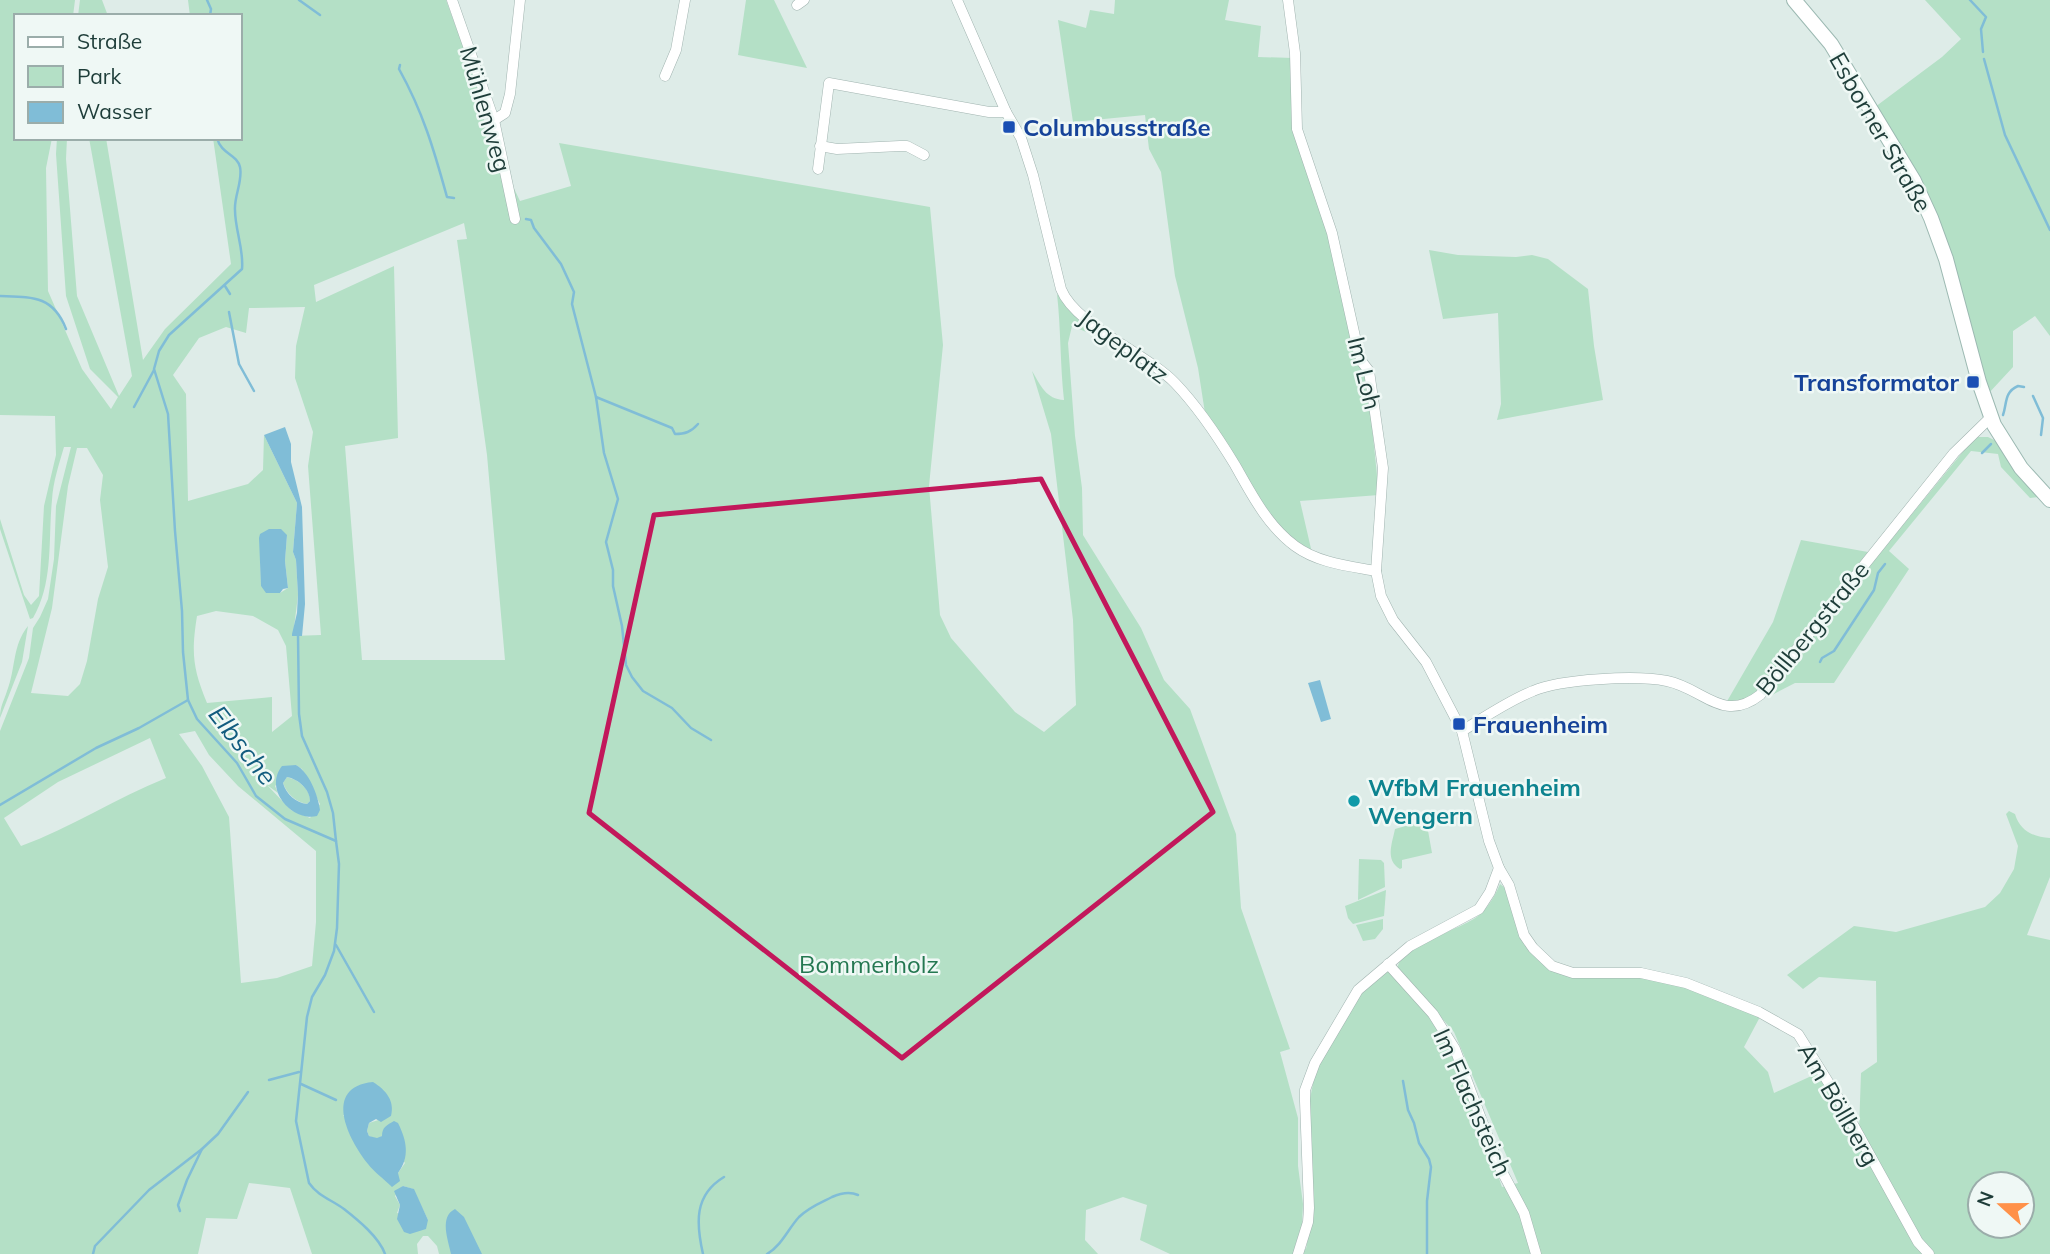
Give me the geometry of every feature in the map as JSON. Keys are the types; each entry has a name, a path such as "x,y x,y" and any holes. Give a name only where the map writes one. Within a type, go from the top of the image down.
{"main road":[{"name":"Esborner Straße","path":"1794,0 1831,44 1914,181 1946,259 1991,417 2009,452 2050,500"}],"street":[{"name":"Mühlenweg","path":"452,0 494,120 515,219"},
{"path":"494,120 505,113 510,94 520,0"},
{"path":"665,76 676,50 685,0"},
{"name":"Jageplatz","path":"957,0 1006,112 1021,138 1061,289 1069,304 1096,327 1149,360 1175,383 1206,421 1275,529 1298,549 1316,558 1376,571"},
{"name":"Im Loh","path":"1288,0 1295,53 1297,129 1332,233 1358,350 1369,371 1383,468 1376,571 1381,596 1393,620 1426,662 1462,731"},
{"path":"818,169 829,83 989,112 1006,112"},
{"path":"820,146 837,149 907,146 924,155"},
{"name":"Böllbergstraße","path":"1462,731 1514,700 1553,684 1648,679 1684,687 1728,707 1738,707 1753,700 1760,695 1954,453 1991,417"},
{"name":"Am Böllberg","path":"1462,731 1489,841 1508,885 1524,935 1533,948 1552,965 1573,973 1641,973 1662,976 1759,1012 1798,1034 1840,1101 1917,1242 1929,1254"},
{"path":"1298,1254 1310,1208 1305,1101 1308,1080 1315,1063 1358,990 1410,946 1479,909 1490,892 1499,868"},
{"name":"Im Flachsteich","path":"1388,964 1433,1014 1455,1049 1498,1164 1524,1213 1536,1254"}],"highlighted area":[{"path":"1041,479 1213,812 902,1058 589,813 654,515"}],"green space":[{"name":"Bommerholz","path":"0,0 75,0 73,14 14,14 14,140 52,140 46,168 48,291 82,369 111,409 118,397 90,369 66,296 57,140 67,140 66,159 77,296 119,396 132,376 89,140 106,140 143,360 165,329 231,264 213,140 242,140 242,14 190,14 188,0 446,0 477,84 486,130 520,201 571,186 559,143 930,207 943,345 929,486 940,615 951,638 1015,712 1044,732 1076,705 1073,620 1051,434 1032,371 1048,394 1064,400 1057,294 1073,311 1139,360 1103,339 1072,326 1068,343 1082,488 1083,535 1141,628 1164,680 1190,709 1236,834 1241,908 1290,1049 1280,1052 1298,1118 1298,1166 1303,1204 1302,1224 1295,1246 1306,1249 1312,1216 1310,1099 1317,1063 1360,991 1388,967 1419,1002 1458,1061 1502,1187 1518,1183 1454,1032 1398,969 1400,961 1418,946 1478,916 1491,902 1500,884 1505,888 1520,934 1560,972 1662,977 1761,1015 1744,1047 1768,1072 1774,1093 1818,1073 1829,1087 1924,1254 1170,1254 1140,1240 1147,1205 1123,1197 1086,1210 1085,1240 1098,1254 439,1254 437,1246 428,1236 423,1236 417,1244 418,1254 312,1254 290,1188 249,1183 237,1219 206,1218 198,1254 0,1254 0,731 29,658 33,628 48,599 54,559 56,506 71,447 64,447 56,473 47,575 40,604 30,619 0,529 0,519 24,595 31,605 39,596 44,506 56,455 55,416 0,415","holes":["464,223 467,239 457,240 487,455 505,660 362,660 345,446 398,438 394,266 316,302 314,285","305,307 296,346 295,378 313,432 308,466 321,635 293,636 298,595 293,552 297,503 264,435 263,470 248,484 188,501 186,394 173,375 199,338 226,327 246,333 249,308","77,448 87,448 103,475 100,500 108,567 98,599 80,684 68,696 31,693 52,608 68,486","260,534 287,535 285,561 288,588 280,593 261,586","216,611 253,616 278,630 286,646 292,716 272,732 272,697 207,703 196,671 194,641 197,616","195,731 209,755 238,786 316,851 316,922 312,966 277,978 241,983 229,817 202,766 179,734","150,738 166,778 58,831 21,846 4,818 58,782","296,765 302,769 320,804 310,818 291,810 267,785 278,793 275,786","343,1115 391,1116 369,1123 367,1131 369,1136 377,1139 382,1136 405,1163 398,1173","403,1186 413,1189 428,1220 397,1213 400,1205 395,1196"]},
{"path":"80,0 102,0 107,14 78,14"},
{"path":"746,0 774,0 807,68 738,55"},
{"path":"1115,0 1229,0 1225,20 1261,26 1258,57 1293,58 1292,96 1367,377 1379,495 1300,501 1312,553 1279,528 1205,413 1198,368 1175,276 1161,172 1149,149 1145,115 1073,122 1058,20 1086,28 1090,10 1114,14"},
{"path":"1925,0 2050,0 2050,336 2035,316 2013,331 2013,367 1988,394 1972,330 1955,278 1875,107 1942,57 1961,39"},
{"path":"1429,250 1458,255 1532,255 1548,259 1588,289 1603,400 1497,420 1501,404 1498,313 1443,319"},
{"path":"1975,437 1988,437 1996,441 2039,497 2030,498 2001,467 1998,454 1971,451 1889,551 1909,569 1834,683 1795,683 1772,695 1769,689"},
{"path":"1801,540 1868,552 1757,690 1757,694 1746,700 1726,703 1773,622"},
{"path":"28,626 22,662 0,718 19,641"},
{"path":"287,777 296,780 306,789 310,797 307,804 292,797 287,791 283,783"},
{"path":"2009,811 2015,814 2020,825 2028,832 2050,838 2050,877 2027,935 2050,940 2050,1254 1933,1254 1921,1244 1859,1130 1861,1073 1877,1062 1876,981 1819,977 1803,989 1787,975 1854,926 1896,932 1985,907 2000,893 2014,869 2018,846 2006,814"},
{"path":"1420,822 1427,825 1432,853 1402,860 1400,869 1391,856 1395,829"},
{"path":"1359,859 1381,860 1384,863 1385,887 1358,900"},
{"path":"1386,890 1384,916 1353,924 1348,918 1345,906"},
{"path":"1383,919 1383,929 1375,939 1363,941 1356,925"}],"water":[{"path":"285,427 291,444 291,462 302,507 305,604 302,636 292,636 298,595 293,552 297,503 264,435"},
{"path":"269,529 281,529 287,535 285,561 288,588 280,593 266,593 261,586 259,538 260,534"},
{"path":"1320,680 1331,719 1321,722 1308,683"},
{"path":"296,765 305,773 317,798 320,810 317,816 299,814 283,802 276,785 282,766","holes":["287,777 306,789 310,801 307,804 295,800 286,791 283,783"]},
{"path":"373,1082 388,1096 392,1111 391,1116 381,1122 376,1119 369,1123 369,1136 382,1136 384,1128 394,1121 398,1123 405,1143 406,1155 398,1173 400,1181 392,1187 360,1154 344,1116 348,1093 357,1086"},
{"path":"403,1186 414,1189 428,1220 426,1229 410,1234 404,1232 397,1219 400,1205 394,1191"},
{"path":"455,1209 464,1217 482,1254 451,1254 446,1223 447,1217"}],"waterway":[{"name":"Elbsche","path":"207,0 210,14"},
{"path":"299,0 320,15"},
{"path":"1970,0 1986,17 1981,29 1983,52"},
{"path":"1984,59 2005,135 2050,230"},
{"path":"400,65 399,69 427,132 447,197 454,198"},
{"name":"Elbsche","path":"218,140 240,167 235,210 242,269 169,335 159,351 154,369 168,414 188,700 197,719 237,763 256,796 285,819 336,841 339,864 334,951 325,975 312,997 307,1017 296,1121 309,1183 362,1224 378,1241 385,1254"},
{"path":"526,219 531,220 561,264 574,292 572,304 596,397 604,453 618,499 606,542 613,570 613,586 622,626 626,665 643,691 672,708 691,728 711,740"},
{"path":"225,286 230,294"},
{"path":"0,296 40,300 55,310 66,329"},
{"path":"229,312 239,364 254,391"},
{"path":"134,407 154,370"},
{"path":"2003,415 2010,392 2018,386 2024,387"},
{"path":"2033,396 2043,418 2041,435"},
{"path":"596,397 672,428 675,434 688,432 698,424"},
{"path":"1982,453 1991,444"},
{"path":"1820,662 1834,651 1874,590 1878,573 1885,564"},
{"path":"298,634 299,714 302,736 327,792 333,813 336,841"},
{"path":"0,805 96,748 139,728 188,700"},
{"path":"336,945 374,1012"},
{"path":"269,1080 299,1072"},
{"path":"1403,1081 1408,1110 1419,1143 1431,1167 1427,1201 1427,1254"},
{"path":"301,1084 336,1100"},
{"path":"180,1211 178,1205 202,1149 218,1134 248,1092"},
{"path":"93,1254 95,1246 149,1190 202,1149"},
{"path":"703,1254 699,1231 702,1201 714,1184 724,1177"},
{"path":"767,1254 781,1242 799,1217 811,1208 842,1194 858,1195"}],"place":[{"name":"Columbusstraße","path":"1009,127"},
{"name":"Transformator","path":"1973,382"},
{"name":"Frauenheim","path":"1459,724"},
{"name":"WfbM Frauenheim Wengern","path":"1354,801"}]}
